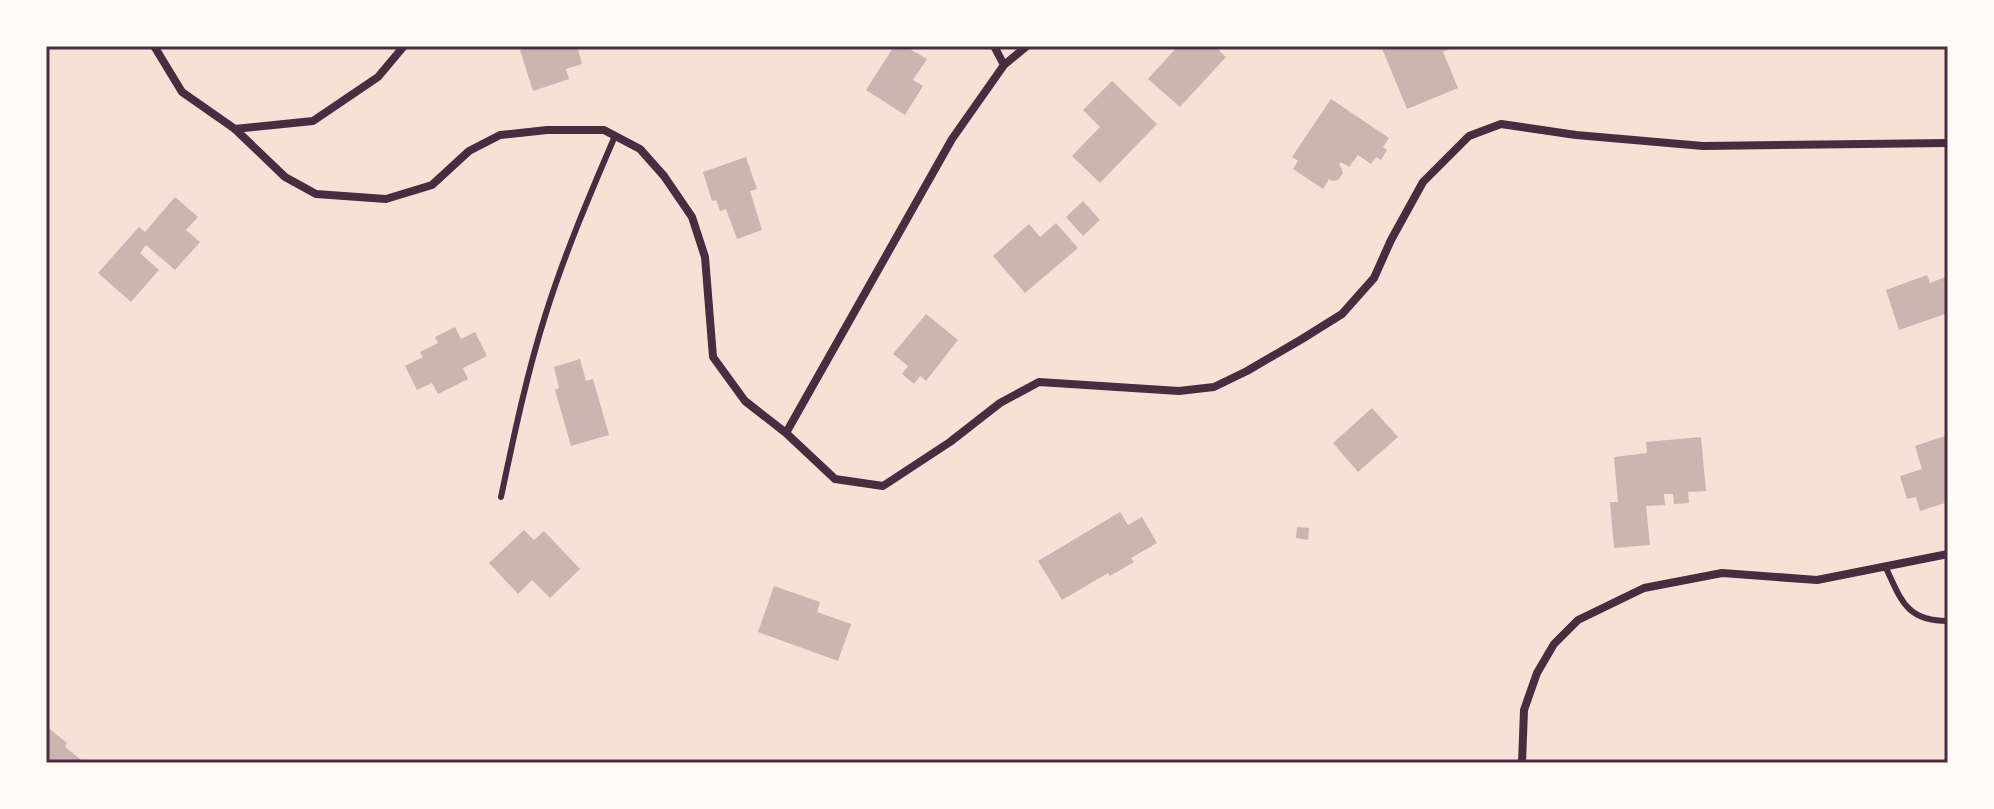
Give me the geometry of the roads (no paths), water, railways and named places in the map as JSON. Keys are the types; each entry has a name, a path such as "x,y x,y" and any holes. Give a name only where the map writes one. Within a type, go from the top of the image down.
{"street":[{"path":"154,46 182,92 235,129 285,177 316,194 386,199 432,185 469,151 500,135 547,130 604,130 640,149 664,176 692,217 705,257 713,357 745,401 786,433 835,479 883,486 950,442 1000,403 1039,382 1179,391 1214,387 1247,371 1342,314 1374,278 1423,182 1469,136 1501,124 1576,135 1703,146 1948,143"},
{"path":"235,129 313,121 378,77 404,46"},
{"path":"994,46 1004,65"},
{"path":"786,433 952,139 1004,65 1027,46"},
{"path":"1522,763 1524,710 1537,673 1554,644 1578,620 1644,588 1722,573 1817,580 1948,554"}],"lane":[{"path":"501,497 527,379 546,312 615,136"},
{"path":"1885,566 1904,606 1919,617 1948,621"}]}
